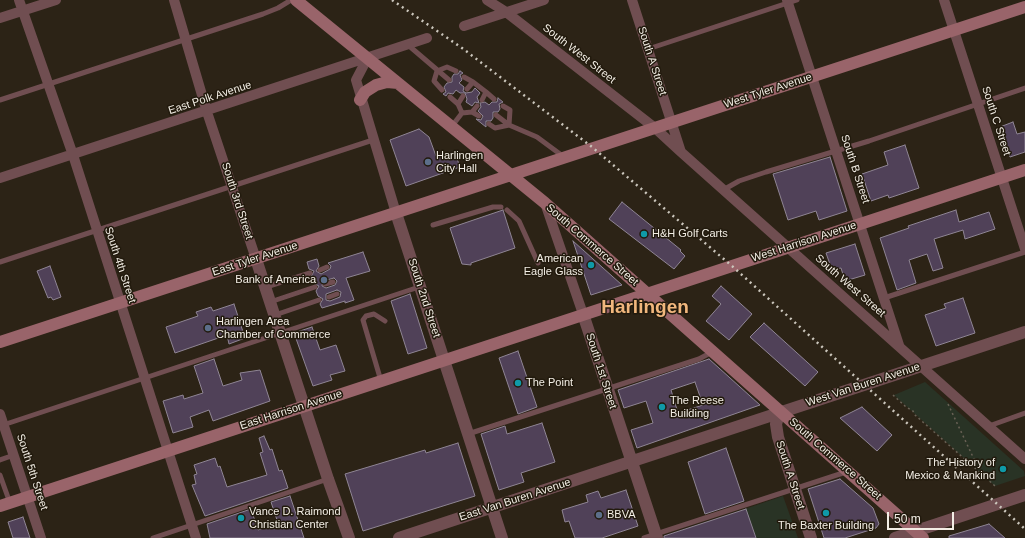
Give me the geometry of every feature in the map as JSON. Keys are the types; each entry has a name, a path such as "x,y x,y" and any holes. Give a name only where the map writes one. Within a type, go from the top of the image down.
{"main road":[{"name":"South Commerce Street","path":"296,0 545,203 920,535"},
{"name":"West Tyler Avenue","path":"511,175 1025,7"},
{"path":"360,100 365,92 376,85 387,82 398,83"},
{"name":"West Harrison Avenue","path":"583,314 1025,170"},
{"name":"East Tyler Avenue","path":"0,342 511,175"},
{"name":"East Harrison Avenue","path":"5,504 583,314"}],"street":[{"name":"South 4th Street","path":"19,0 73,155 196,538"},
{"path":"0,18 56,0"},
{"name":"South 3rd Street","path":"174,0 207,112 303,406 349,538"},
{"name":"South West Street","path":"487,0 506,12 655,128 787,248 899,345 1025,459"},
{"path":"464,26 544,0"},
{"name":"South A Street","path":"632,0 672,123"},
{"name":"South C Street","path":"944,0 1025,251"},
{"name":"South B Street","path":"791,1 812,77 861,224 899,345"},
{"name":"East Polk Avenue","path":"0,178 207,112 427,38"},
{"name":"South 2nd Street","path":"367,59 356,80 360,100 502,538"},
{"path":"672,123 681,152"},
{"name":"South 1st Street","path":"545,203 608,388 656,536"},
{"name":"West Van Buren Avenue","path":"632,462 780,411 922,367 1025,332"},
{"name":"South A Street","path":"780,411 776,424 778,437 811,538"},
{"name":"South 5th Street","path":"0,414 2,425 14,456 41,538"},
{"name":"East Van Buren Avenue","path":"399,538 632,462"},
{"path":"895,538 920,535 1025,495"}],"lane":[{"path":"0,100 186,37 268,12 291,0"},
{"path":"648,49 791,1"},
{"path":"408,45 449,80"},
{"path":"437,70 447,67 456,71"},
{"path":"437,70 434,81 442,90"},
{"path":"464,77 473,82 494,99"},
{"path":"468,89 473,82"},
{"path":"723,190 739,181 837,151 1025,88"},
{"path":"482,100 486,92"},
{"path":"458,104 463,96"},
{"path":"450,97 458,104 462,112"},
{"path":"472,112 477,106"},
{"path":"503,106 510,110 509,124"},
{"path":"451,127 462,112"},
{"path":"462,112 472,112 479,116"},
{"path":"496,115 509,124 537,137 565,157"},
{"path":"489,124 495,128 509,124"},
{"path":"0,262 373,140"},
{"path":"433,225 493,207 501,207"},
{"path":"507,210 520,221 538,263"},
{"path":"884,298 1025,251"},
{"path":"320,270 328,267"},
{"path":"265,288 310,273"},
{"path":"325,284 332,282"},
{"path":"270,302 315,287"},
{"path":"2,425 420,287"},
{"path":"329,297 337,294"},
{"path":"274,315 319,300"},
{"path":"381,380 363,320 366,316 374,314 385,321"},
{"path":"468,434 699,359 713,352"},
{"path":"988,426 1025,413"},
{"path":"0,460 14,456"},
{"path":"644,538 656,536 849,471"},
{"path":"0,475 5,504"},
{"path":"153,538 328,479"}],"path":[{"path":"893,395 913,411 995,486"},
{"path":"948,404 973,457 989,480"}],"green space":[{"path":"925,382 1024,471 1025,476 995,486 894,395"},
{"path":"783,496 798,538 756,538 745,509"}],"building":[{"path":"460,71 463,73 460,75 462,80 459,83 464,87 463,91 466,93 472,92 475,88 480,93 477,97 479,103 475,102 472,106 466,102 467,99 465,93 460,93 456,90 453,94 448,93 446,96 443,94 446,92 444,87 447,83 452,82 452,77 454,74 458,74"},
{"path":"498,98 503,102 499,104 500,109 498,112 493,112 493,118 491,121 486,121 486,127 476,119 481,120 483,116 478,111 481,107 480,103 485,102 489,105 492,102 497,102"},
{"path":"1013,122 1017,134 1025,132 1025,152 1010,157 1000,127"},
{"name":"Harlingen City Hall","path":"419,129 429,137 436,156 443,153 444,157 455,153 460,167 406,186 390,140"},
{"path":"905,145 919,188 889,198 888,195 871,201 862,174 888,165 884,152"},
{"path":"830,157 847,211 819,220 816,211 788,220 773,174"},
{"name":"H&H Golf Carts","path":"622,202 681,250 680,251 685,256 674,269 609,219"},
{"path":"503,210 515,248 471,263 471,265 462,264 450,228"},
{"path":"956,210 959,222 989,212 995,229 965,239 963,230 934,239 943,268 933,271 927,254 909,260 916,283 897,290 880,238 909,228 908,226"},
{"name":"American Eagle Glass","path":"573,241 622,285 591,295"},
{"path":"855,244 865,275 845,281 841,268 832,270 826,253"},
{"name":"Bank of America","path":"363,252 370,271 346,278 354,300 345,303 345,301 322,308 320,304 323,299 318,296 316,291 319,286 313,283 311,277 314,271 309,269 307,262 317,259 319,266 316,271 321,274 330,269 331,266 328,263","holes":["334,278 337,281 335,285 326,288 322,286 323,281","337,290 341,292 340,297 330,301 326,300 326,294"]},
{"path":"50,266 61,297 53,300 51,297 48,298 37,271"},
{"path":"721,286 752,314 729,340 706,321 721,304 712,296"},
{"path":"410,294 427,348 408,354 391,301"},
{"path":"963,298 975,333 936,346 925,315 946,308 944,304"},
{"path":"234,304 245,338 229,344 227,335 175,353 166,327 198,316 196,312 211,307 213,311"},
{"path":"764,323 818,372 805,386 750,337"},
{"path":"312,327 320,350 336,345 345,371 330,375 332,380 313,386 294,333"},
{"name":"The Point","path":"518,351 537,407 518,414 499,358"},
{"path":"214,359 223,386 242,380 240,373 260,370 270,401 213,421 209,410 190,417 193,427 173,433 163,401 183,395 184,399 203,393 194,366"},
{"path":"709,359 760,405 637,448 631,430 653,423 646,401 624,408 618,390","holes":["695,382 703,405 678,413 671,390"]},
{"path":"862,407 892,435 877,451 840,418"},
{"path":"542,423 555,462 521,473 524,482 499,490 481,434 505,426 507,434"},
{"path":"264,436 270,450 272,449 279,471 282,470 288,488 205,516 192,485 196,484 194,475 197,474 194,465 215,458 218,467 220,466 227,487 267,475 260,453 263,452 259,438"},
{"path":"458,443 475,496 363,531 345,474 425,450 426,453"},
{"path":"726,448 744,501 705,514 688,462"},
{"path":"840,479 873,508 879,524 876,528 845,538 824,538 808,489"},
{"name":"BBVA","path":"626,490 638,526 602,538 575,538 569,521 565,522 562,510 588,502 586,495 598,491 601,498"},
{"path":"290,496 304,538 210,538 207,524 251,509 258,530 278,523 271,502"},
{"path":"746,509 756,538 664,538 664,536"},
{"path":"23,517 30,538 13,538 8,522"},
{"path":"989,524 1005,538 949,538 949,536"}],"railway":[{"path":"392,0 462,48 592,147 732,266 1025,529"}],"place":[{"name":"Harlingen City Hall","path":"428,162"},
{"name":"H&H Golf Carts","path":"644,234"},
{"name":"American Eagle Glass","path":"591,265"},
{"name":"Bank of America","path":"324,280"},
{"name":"Harlingen Area Chamber of Commerce","path":"208,328"},
{"name":"The Point","path":"518,383"},
{"name":"The Reese Building","path":"662,407"},
{"name":"The History of Mexico & Mankind","path":"1003,469"},
{"name":"The Baxter Building","path":"826,513"},
{"name":"BBVA","path":"599,515"},
{"name":"Vance D. Raimond Christian Center","path":"241,518"}],"district":[{"name":"Harlingen","path":"645,308"}]}
